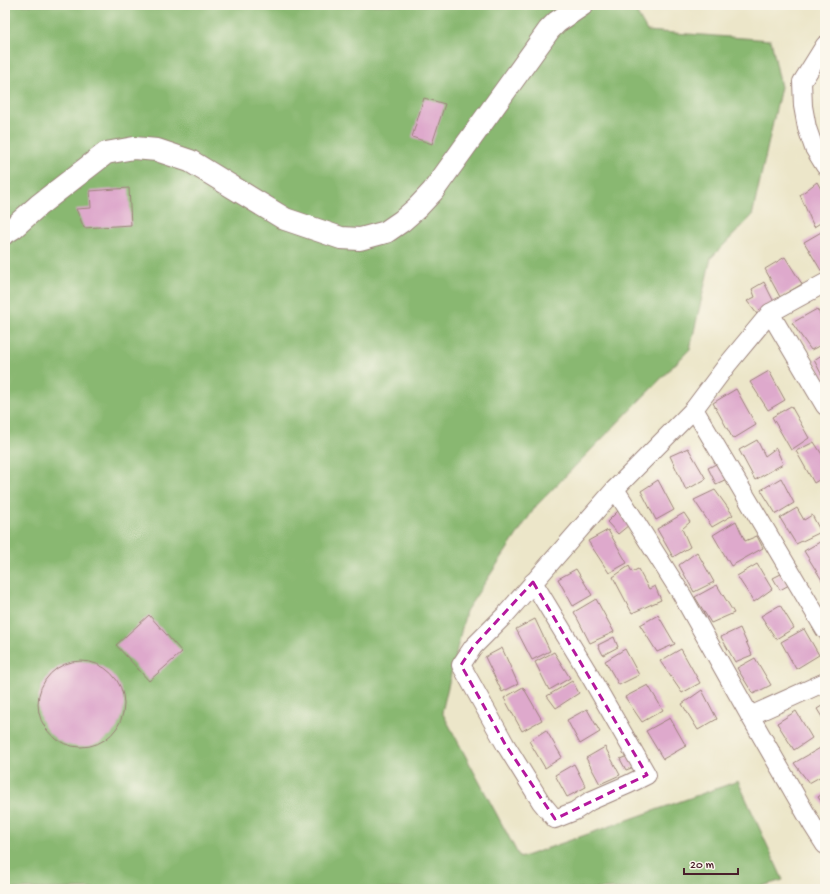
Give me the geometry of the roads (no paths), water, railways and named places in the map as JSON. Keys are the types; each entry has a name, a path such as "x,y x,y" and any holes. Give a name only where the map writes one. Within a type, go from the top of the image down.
{"street":[{"path":"5,233 106,153 134,148 157,150 190,161 285,219 318,231 341,238 360,239 386,232 402,221 433,191 549,30 557,22 582,5"},
{"path":"825,45 802,82 803,106 807,128 814,148 825,166"},
{"path":"533,582 647,774 555,819 541,802 509,750 461,665 473,647 502,619 533,582 615,489 694,409 727,365 770,313 825,284"},
{"path":"770,313 825,406"},
{"path":"694,409 825,630"},
{"path":"615,489 682,595 825,845"},
{"path":"750,716 825,682"}]}
